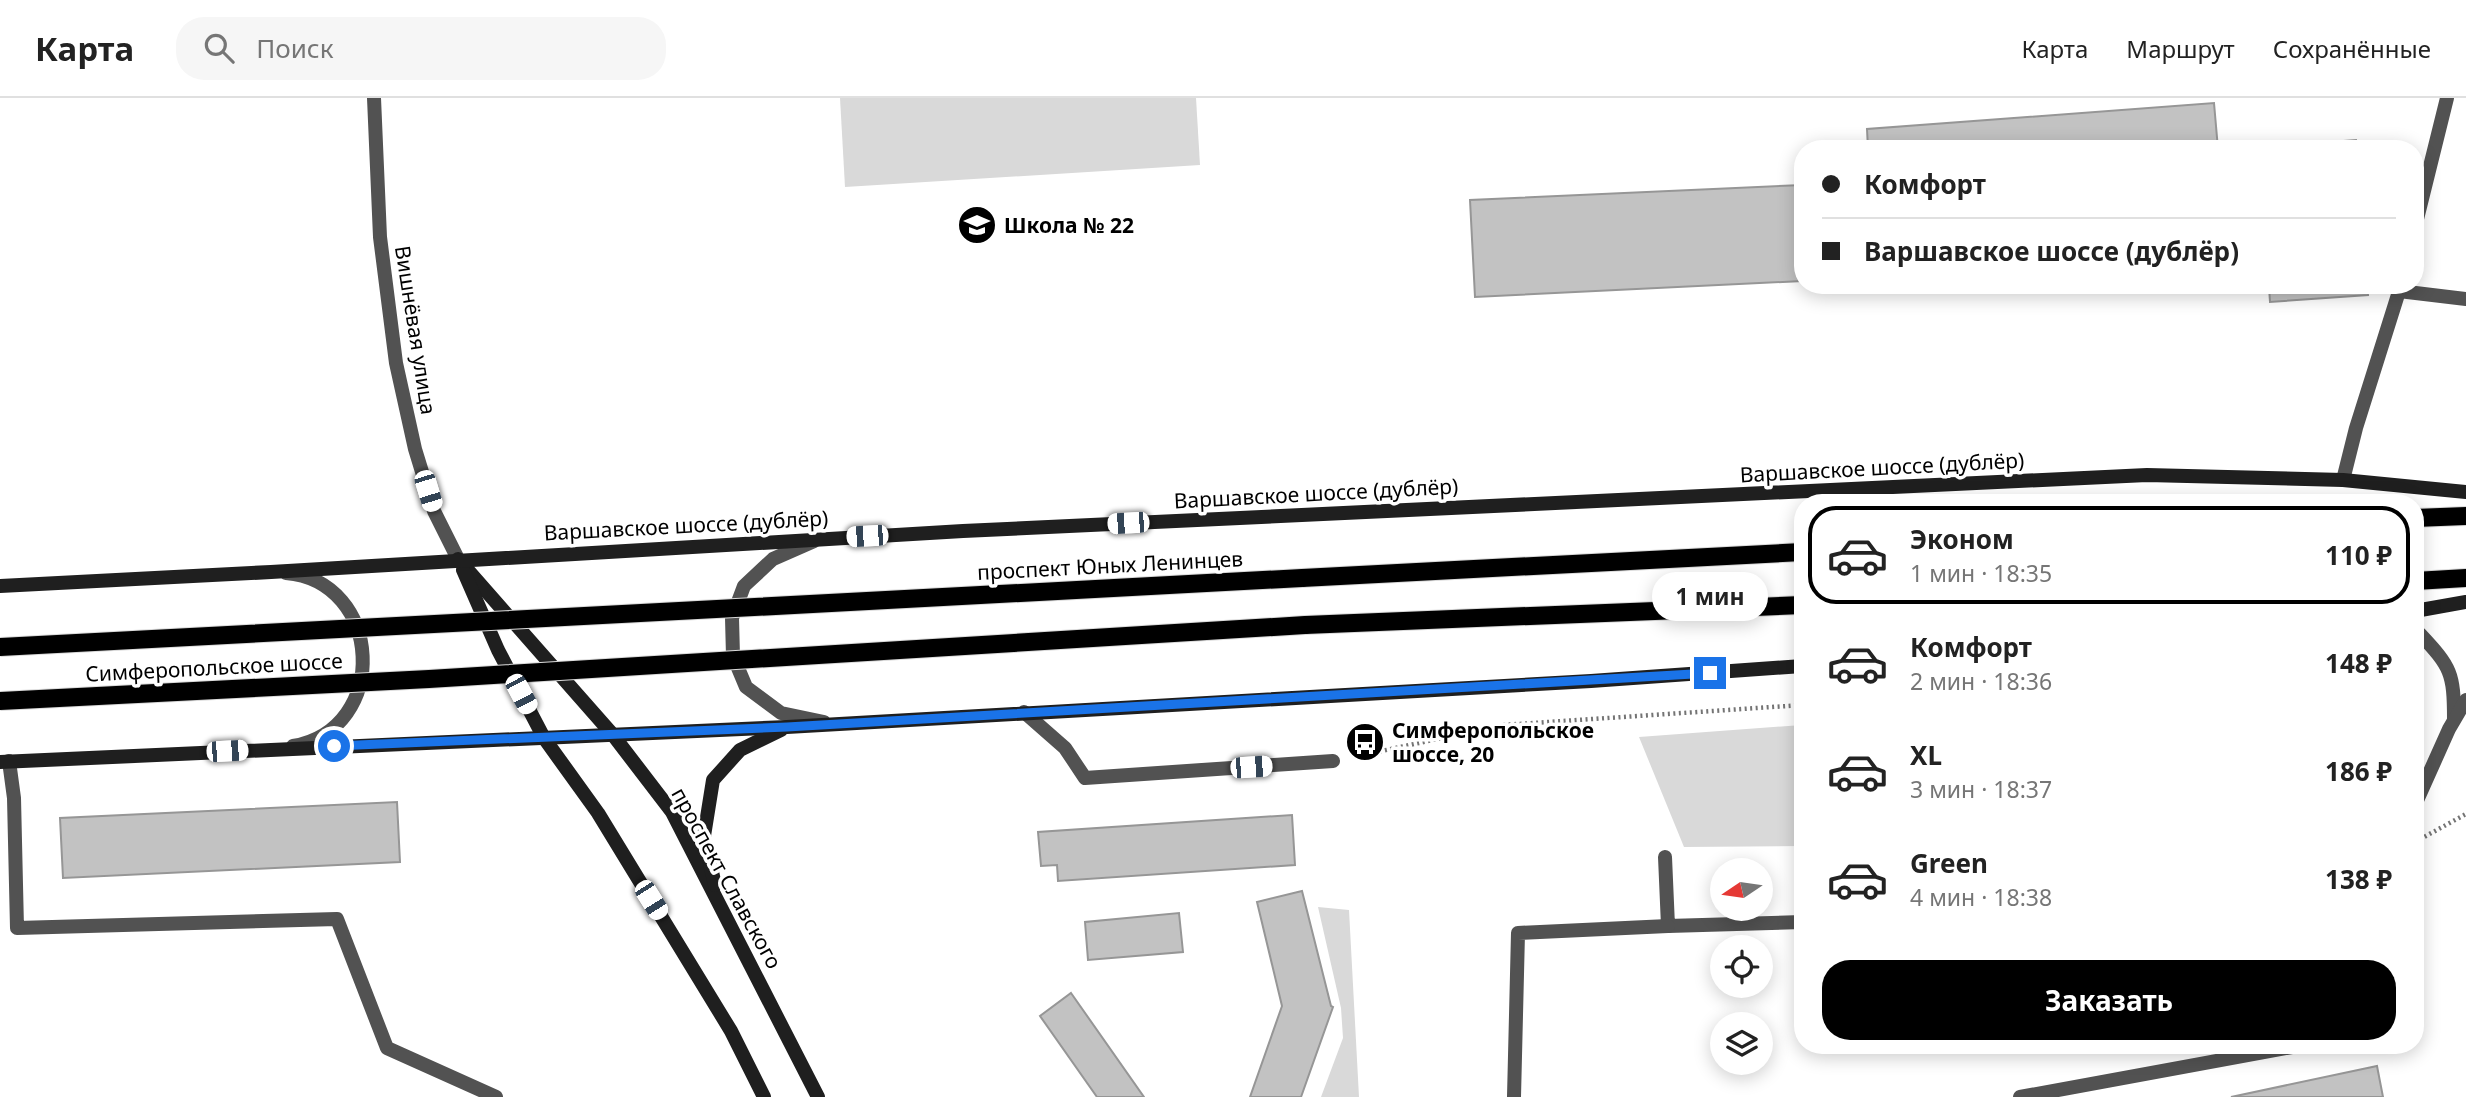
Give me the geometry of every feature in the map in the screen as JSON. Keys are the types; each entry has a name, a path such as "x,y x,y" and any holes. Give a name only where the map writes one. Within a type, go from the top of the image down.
{"main road":[{"name":"Варшавское шоссе (дублёр)","path":"0,586 818,539 2147,475 2343,481 2466,492"},
{"path":"2424,518 2466,516"},
{"name":"проспект Юных Ленинцев","path":"421,625 1794,552"},
{"name":"проспект Славского","path":"458,559 613,735 672,812 818,1097"},
{"path":"458,559 498,650 544,738 605,824 731,1031 764,1097"},
{"path":"2424,580 2466,578"},
{"path":"2424,609 2466,602"},
{"name":"Симферопольское шоссе","path":"0,701 429,679 1305,625 1794,606"},
{"name":"Симферопольское шоссе","path":"0,647 421,625"},
{"path":"5,762 787,727 1591,681 1794,667"},
{"path":"720,907 704,836 713,780 740,750 787,727"}],"street":[{"name":"Вишнёвая улица","path":"374,98 380,237 396,363 415,449 434,511 458,559"},
{"path":"2424,191 2447,98"},
{"path":"2424,292 2466,299"},
{"path":"2343,481 2356,429 2398,294"},
{"path":"818,539 773,559 744,586 732,618 733,656 746,687 781,713 831,724"},
{"path":"271,572 312,580 330,592 346,607 363,645 364,666 360,687 351,707 338,723 321,736 301,745 281,748"},
{"path":"2424,638 2442,658 2454,683 2454,721"},
{"path":"2424,786 2466,700"},
{"path":"1024,712 1065,748 1085,778 1333,761"},
{"path":"5,762 14,799 17,928 337,919 387,1048 496,1097"},
{"path":"1665,857 1668,926"},
{"path":"1514,1097 1518,933 1794,922"},
{"path":"2020,1097 2254,1054"}],"path":[{"path":"1333,761 1503,725 1794,706"},
{"path":"2424,837 2466,814"}],"shaded area":[{"path":"840,98 1196,98 1200,165 845,187"},
{"path":"1794,726 1794,846 1684,847 1639,737"},
{"path":"1318,907 1349,910 1359,1097 1321,1097 1343,1038 1341,1008"}],"building":[{"path":"2214,103 2217,140 1868,140 1867,129"},
{"path":"1794,185 1794,281 1475,297 1470,200"},
{"path":"2269,294 2368,295 2270,302"},
{"path":"397,802 400,862 63,878 60,818"},
{"path":"1292,815 1295,865 1058,881 1057,865 1041,866 1038,832"},
{"path":"1302,891 1333,1007 1301,1097 1250,1097 1282,1006 1257,902"},
{"path":"1179,913 1183,952 1088,960 1085,922"},
{"path":"1071,993 1144,1097 1097,1097 1040,1016"},
{"path":"2377,1066 2383,1097 2231,1097"}],"place":[{"name":"Школа № 22","path":"977,225"},
{"name":"Симферопольское шоссе, 20","path":"1365,742"}],"route":[{"path":"334,746 787,727 1710,673"}]}
